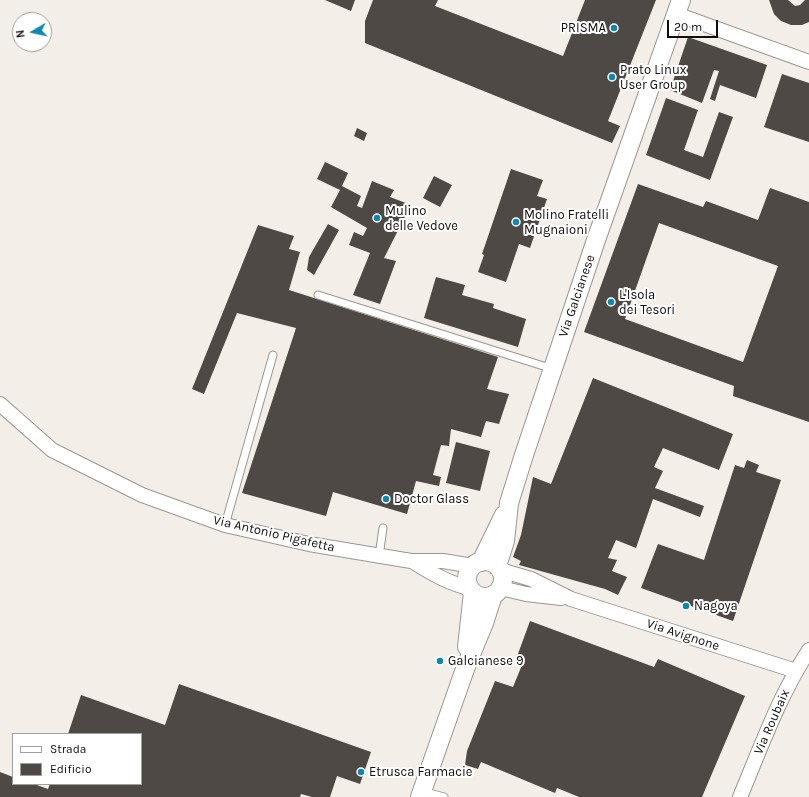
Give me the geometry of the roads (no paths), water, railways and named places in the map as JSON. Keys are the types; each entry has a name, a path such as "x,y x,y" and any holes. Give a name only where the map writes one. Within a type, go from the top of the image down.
{"street":[{"path":"678,7 809,62"},
{"name":"Via Galcianese","path":"465,669 471,590 468,576 488,566 594,246 678,7"},
{"name":"Via Antonio Pigafetta","path":"0,404 52,450 142,495 225,525 309,544 411,561 442,561 488,566"},
{"name":"Via Antonio Pigafetta","path":"411,561 438,578 471,590"},
{"name":"Via Galcianese","path":"421,794 465,669 503,579 488,566"},
{"name":"Via Avignone","path":"488,566 531,579 571,599 796,671"},
{"path":"471,590 482,597 497,592"},
{"name":"Via Avignone","path":"497,592 571,599"},
{"name":"Via Roubaix","path":"740,797 779,703 809,650"}],"lane":[{"path":"318,295 553,369"},
{"path":"225,525 273,356"},
{"path":"379,556 383,528"},
{"path":"421,794 444,797"}],"place":[{"name":"PRISMA","path":"614,28"},
{"name":"Prato Linux User Group","path":"612,77"},
{"name":"Mulino delle Vedove","path":"377,218"},
{"name":"Molino Fratelli Mugnaioni","path":"516,222"},
{"name":"L'Isola dei Tesori","path":"611,302"},
{"name":"Doctor Glass","path":"386,499"},
{"name":"Nagoya","path":"686,606"},
{"name":"Galcianese 9","path":"440,661"},
{"name":"Etrusca Farmacie","path":"361,772"}]}
